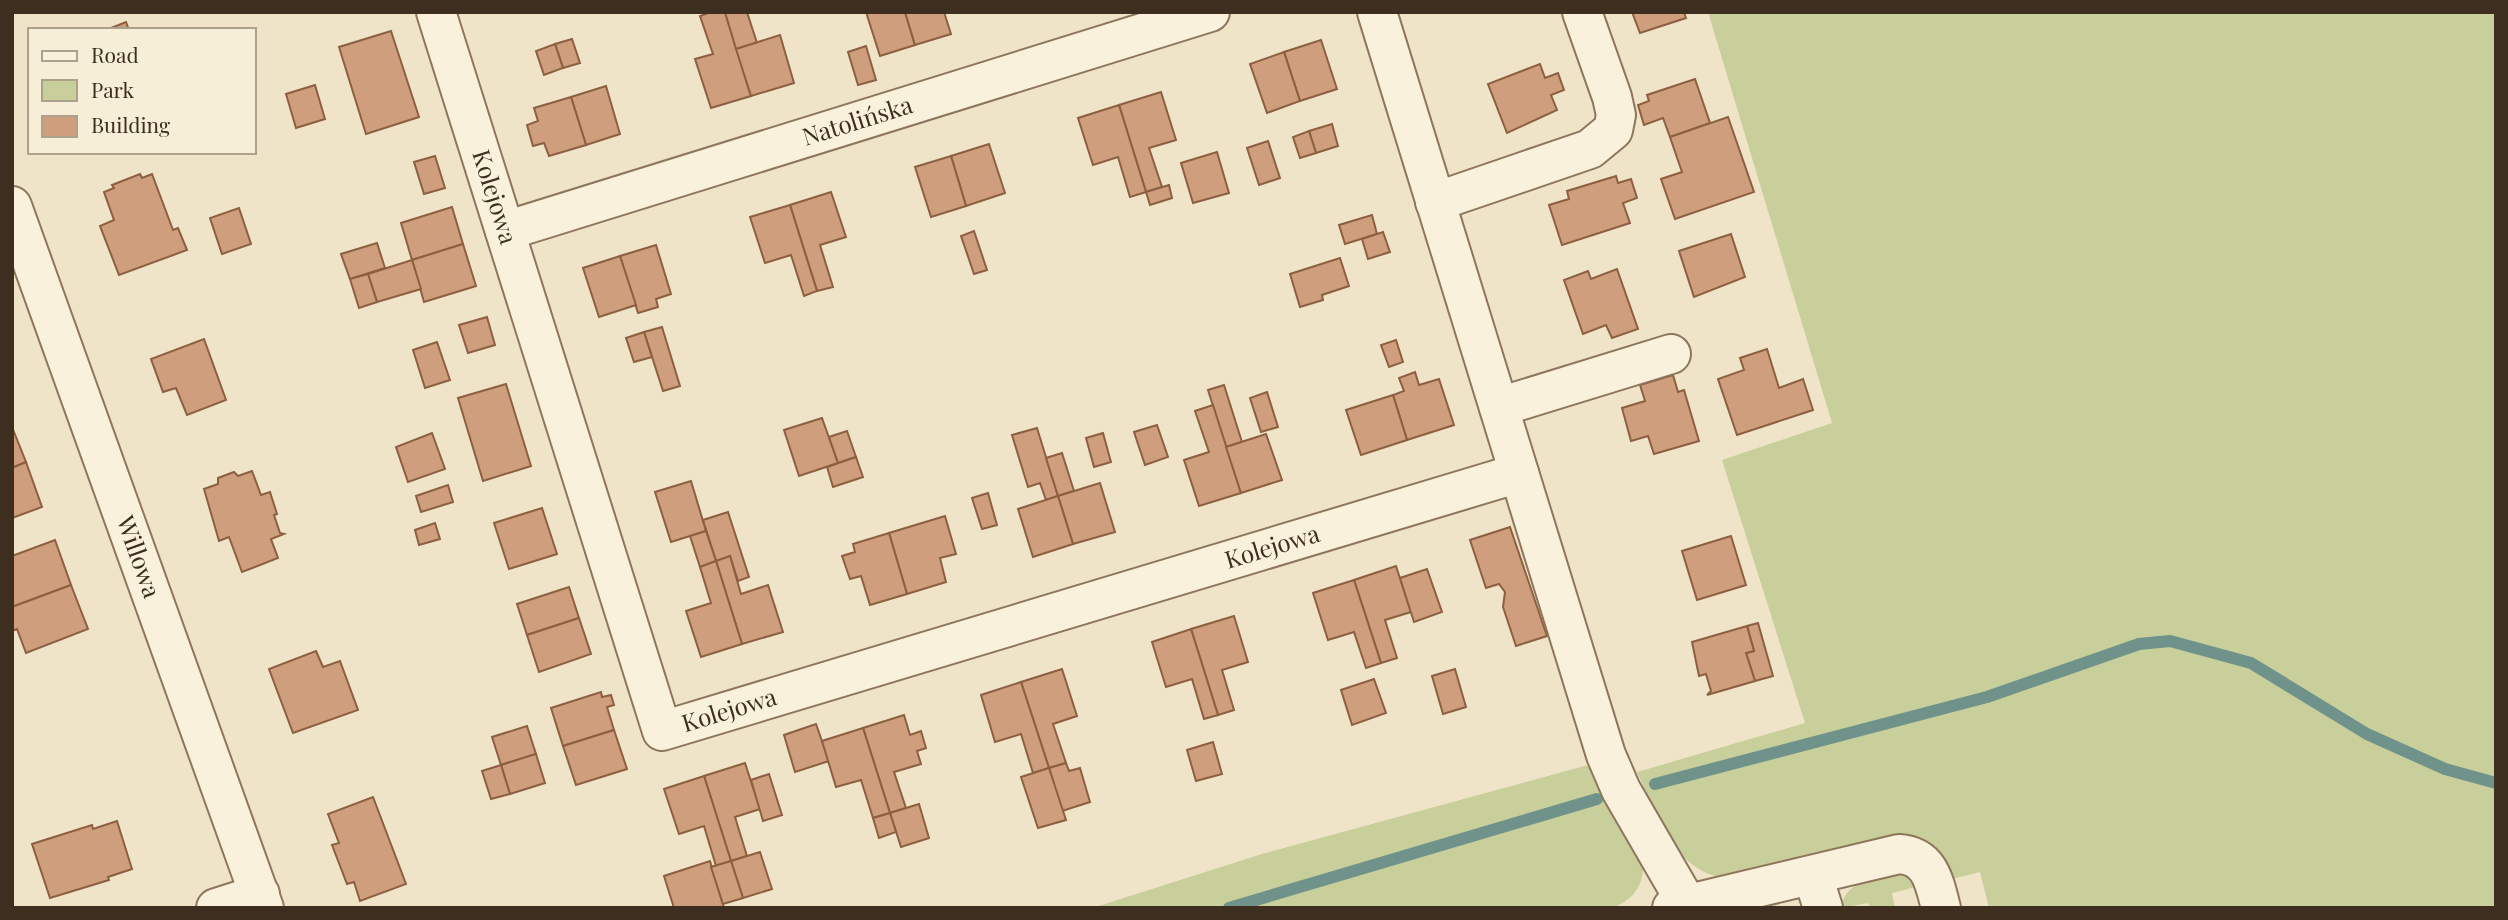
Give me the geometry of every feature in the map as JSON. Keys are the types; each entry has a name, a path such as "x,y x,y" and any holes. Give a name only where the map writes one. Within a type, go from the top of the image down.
{"street":[{"name":"Kolejowa","path":"436,12 662,731 1519,473"},
{"name":"Natolińska","path":"505,231 1210,12"},
{"path":"1377,12 1606,755 1679,906 1818,892 1899,854 1920,859 1931,873 1941,908"},
{"path":"1435,202 1590,149 1613,130 1616,115 1612,97 1582,12"},
{"name":"Willowa","path":"12,206 262,901"},
{"path":"1499,407 1671,354"},
{"path":"215,908 262,901"}],"green space":[{"path":"1708,12 2496,12 2496,908 1989,908 1980,872 1952,879 1939,853 1929,844 1915,838 1722,877 1705,872 1679,851 1659,820 1637,772 1805,723 1722,460 1832,423"},
{"path":"1588,765 1643,864 1642,879 1636,891 1626,901 1612,908 1092,908 1262,854"},
{"path":"1903,873 1920,886 1892,893 1895,908 1870,908 1868,903 1841,908 1844,898 1856,885 1874,878"}],"building":[{"path":"711,12 725,12 751,96 711,108 695,59 713,54 700,16"},
{"path":"725,12 747,12 757,43 736,49"},
{"path":"866,12 905,12 915,45 880,56"},
{"path":"905,12 944,12 951,34 915,45"},
{"path":"1632,12 1684,12 1686,18 1640,33"},
{"path":"126,22 128,28 111,28"},
{"path":"391,31 419,117 366,134 339,47"},
{"path":"780,35 794,83 751,96 736,49"},
{"path":"572,39 580,63 563,68 555,44"},
{"path":"1321,40 1337,89 1300,101 1284,52"},
{"path":"555,44 563,68 544,75 536,51"},
{"path":"866,46 876,80 858,85 848,52"},
{"path":"1284,52 1300,101 1267,113 1250,64"},
{"path":"1540,64 1545,78 1558,73 1564,90 1551,95 1557,110 1507,133 1488,84"},
{"path":"1695,79 1710,123 1670,137 1663,118 1644,125 1638,105 1649,101 1647,95"},
{"path":"315,85 325,119 296,128 286,94"},
{"path":"606,86 620,134 586,145 571,97"},
{"path":"1161,92 1176,140 1149,148 1162,187 1146,192 1119,105"},
{"path":"571,97 586,145 549,156 544,143 533,146 527,125 538,121 534,108"},
{"path":"1119,105 1146,192 1130,197 1118,157 1093,165 1078,118"},
{"path":"1728,117 1754,192 1675,219 1661,179 1682,172 1670,137"},
{"path":"1332,124 1338,146 1316,153 1309,131"},
{"path":"1309,131 1316,153 1300,158 1293,137"},
{"path":"1268,141 1280,178 1259,185 1247,148"},
{"path":"989,144 1005,193 966,206 951,156"},
{"path":"1217,152 1229,193 1193,203 1181,163"},
{"path":"435,156 445,188 424,194 414,162"},
{"path":"951,156 966,206 931,217 915,167"},
{"path":"140,174 142,178 152,174 173,230 178,228 187,250 119,275 100,226 114,220 104,192 114,188 112,185"},
{"path":"1616,176 1618,183 1631,179 1637,198 1623,203 1630,223 1562,245 1549,205 1569,199 1567,191"},
{"path":"1169,185 1172,198 1150,205 1146,192"},
{"path":"831,192 846,237 820,245 833,287 817,291 790,205"},
{"path":"790,205 817,291 804,296 791,255 765,263 750,217"},
{"path":"452,207 463,244 412,260 401,223"},
{"path":"239,208 251,244 222,254 210,218"},
{"path":"1372,215 1377,234 1345,244 1339,225"},
{"path":"974,231 987,270 974,274 961,236"},
{"path":"1383,232 1390,252 1368,259 1362,239"},
{"path":"1731,234 1745,277 1694,297 1679,251"},
{"path":"377,243 385,268 350,279 341,254"},
{"path":"463,244 476,286 424,302 412,260"},
{"path":"656,245 671,294 656,299 658,307 638,313 620,256"},
{"path":"620,256 636,305 599,317 583,268"},
{"path":"1340,258 1349,286 1322,295 1323,300 1300,307 1290,274"},
{"path":"412,260 421,289 377,302 368,274"},
{"path":"1617,269 1638,329 1612,338 1606,325 1583,334 1564,280 1588,271 1591,279"},
{"path":"368,274 377,302 359,308 350,279"},
{"path":"487,317 495,345 468,353 459,325"},
{"path":"662,327 680,386 663,391 644,332"},
{"path":"644,332 652,357 634,362 626,338"},
{"path":"204,339 226,400 187,415 176,388 163,392 151,359"},
{"path":"1396,340 1403,362 1389,367 1381,345"},
{"path":"437,342 450,380 425,388 413,350"},
{"path":"1767,349 1779,388 1803,379 1813,410 1737,435 1718,379 1744,370 1740,358"},
{"path":"1415,372 1419,385 1439,379 1454,425 1407,440 1393,395 1404,391 1399,378"},
{"path":"1673,375 1678,392 1684,390 1699,441 1654,454 1648,436 1631,441 1622,408 1645,401 1640,385"},
{"path":"506,384 531,466 483,481 458,398"},
{"path":"1224,385 1242,442 1226,447 1208,390"},
{"path":"1267,392 1278,427 1261,432 1250,398"},
{"path":"1393,395 1407,440 1361,455 1346,410"},
{"path":"1213,405 1241,493 1199,506 1184,460 1209,452 1195,411"},
{"path":"822,418 838,463 799,476 784,430"},
{"path":"1157,425 1168,457 1145,465 1134,432"},
{"path":"12,427 26,462 12,468"},
{"path":"1037,428 1058,496 1046,500 1040,483 1028,487 1012,435"},
{"path":"847,431 856,457 838,463 829,437"},
{"path":"432,433 445,469 408,482 396,447"},
{"path":"1103,433 1111,462 1094,467 1086,438"},
{"path":"1266,434 1282,480 1241,493 1226,447"},
{"path":"1062,453 1074,491 1058,496 1046,458"},
{"path":"856,457 863,477 833,487 827,467"},
{"path":"26,462 42,507 12,518 12,468"},
{"path":"252,471 261,495 270,492 280,533 284,534 271,539 278,558 242,572 229,537 219,541 204,489 218,484 218,478 234,472 238,476"},
{"path":"691,481 706,531 671,542 655,492"},
{"path":"1100,483 1115,532 1073,544 1058,496"},
{"path":"448,485 453,502 421,512 416,496"},
{"path":"988,493 997,525 982,529 972,498"},
{"path":"1058,496 1073,544 1033,557 1018,509"},
{"path":"542,508 557,554 509,569 494,523"},
{"path":"728,512 749,577 738,581 730,556 716,561 703,520"},
{"path":"945,516 956,554 940,558 946,582 907,594 889,533"},
{"path":"435,523 440,539 419,545 415,530"},
{"path":"1510,527 1547,636 1516,646 1503,607 1505,592 1499,584 1486,588 1470,540"},
{"path":"706,531 716,561 700,567 690,536"},
{"path":"889,533 907,594 870,605 861,576 850,579 842,556 855,552 853,544"},
{"path":"1731,536 1746,585 1697,600 1682,551"},
{"path":"55,540 71,585 12,607 12,556"},
{"path":"730,556 741,594 768,585 783,632 742,644 716,561"},
{"path":"716,561 742,644 701,657 686,611 711,603 700,567"},
{"path":"1396,566 1411,612 1385,620 1397,658 1381,663 1354,580"},
{"path":"1427,569 1442,612 1414,622 1400,578"},
{"path":"1354,580 1381,663 1366,668 1354,632 1328,640 1313,593"},
{"path":"71,585 88,629 26,653 17,629 12,631 12,607"},
{"path":"569,587 579,618 527,635 517,604"},
{"path":"1234,616 1248,662 1222,670 1234,710 1218,715 1191,629"},
{"path":"579,618 591,654 539,672 527,635"},
{"path":"1758,623 1773,676 1755,681 1746,653 1754,651 1747,626"},
{"path":"1747,626 1754,651 1746,653 1755,681 1707,695 1711,691 1706,674 1699,676 1692,642"},
{"path":"1191,629 1218,715 1204,719 1192,679 1166,687 1152,642"},
{"path":"316,651 323,667 340,661 358,710 293,733 269,669"},
{"path":"1062,669 1077,716 1053,724 1066,763 1049,768 1021,682"},
{"path":"1455,669 1466,707 1443,714 1432,676"},
{"path":"1374,679 1386,713 1352,725 1341,690"},
{"path":"1021,682 1049,768 1033,773 1021,734 995,742 981,695"},
{"path":"601,692 602,697 611,695 614,705 607,707 614,730 563,746 551,708"},
{"path":"904,715 910,735 921,731 926,748 917,751 921,764 894,772 906,808 890,813 863,728"},
{"path":"816,724 829,761 795,772 784,735"},
{"path":"527,726 536,754 501,765 492,737"},
{"path":"863,728 890,813 873,818 861,780 836,787 822,741"},
{"path":"614,730 627,769 576,785 563,746"},
{"path":"1213,742 1222,774 1196,781 1187,750"},
{"path":"536,754 545,783 510,794 501,765"},
{"path":"745,763 760,809 735,817 747,856 731,861 704,776"},
{"path":"1066,763 1069,771 1080,768 1090,802 1062,811 1049,768"},
{"path":"501,765 510,794 491,799 482,771"},
{"path":"1049,768 1066,820 1038,828 1021,777"},
{"path":"769,774 782,815 763,821 751,780"},
{"path":"704,776 731,861 716,866 704,826 679,834 664,789"},
{"path":"373,797 406,884 360,901 354,882 347,884 332,845 339,843 328,814"},
{"path":"919,804 929,838 901,847 890,813"},
{"path":"890,813 896,832 879,838 873,818"},
{"path":"117,821 132,869 108,877 109,880 50,898 32,844 92,825 93,829"},
{"path":"760,852 772,889 743,898 731,861"},
{"path":"710,861 724,908 674,908 664,876"},
{"path":"731,861 743,898 723,904 711,867"}],"waterway":[{"path":"1655,784 1987,697 2139,644 2170,641 2251,663 2367,734 2445,769 2496,783"},
{"path":"1229,908 1597,799"}]}
